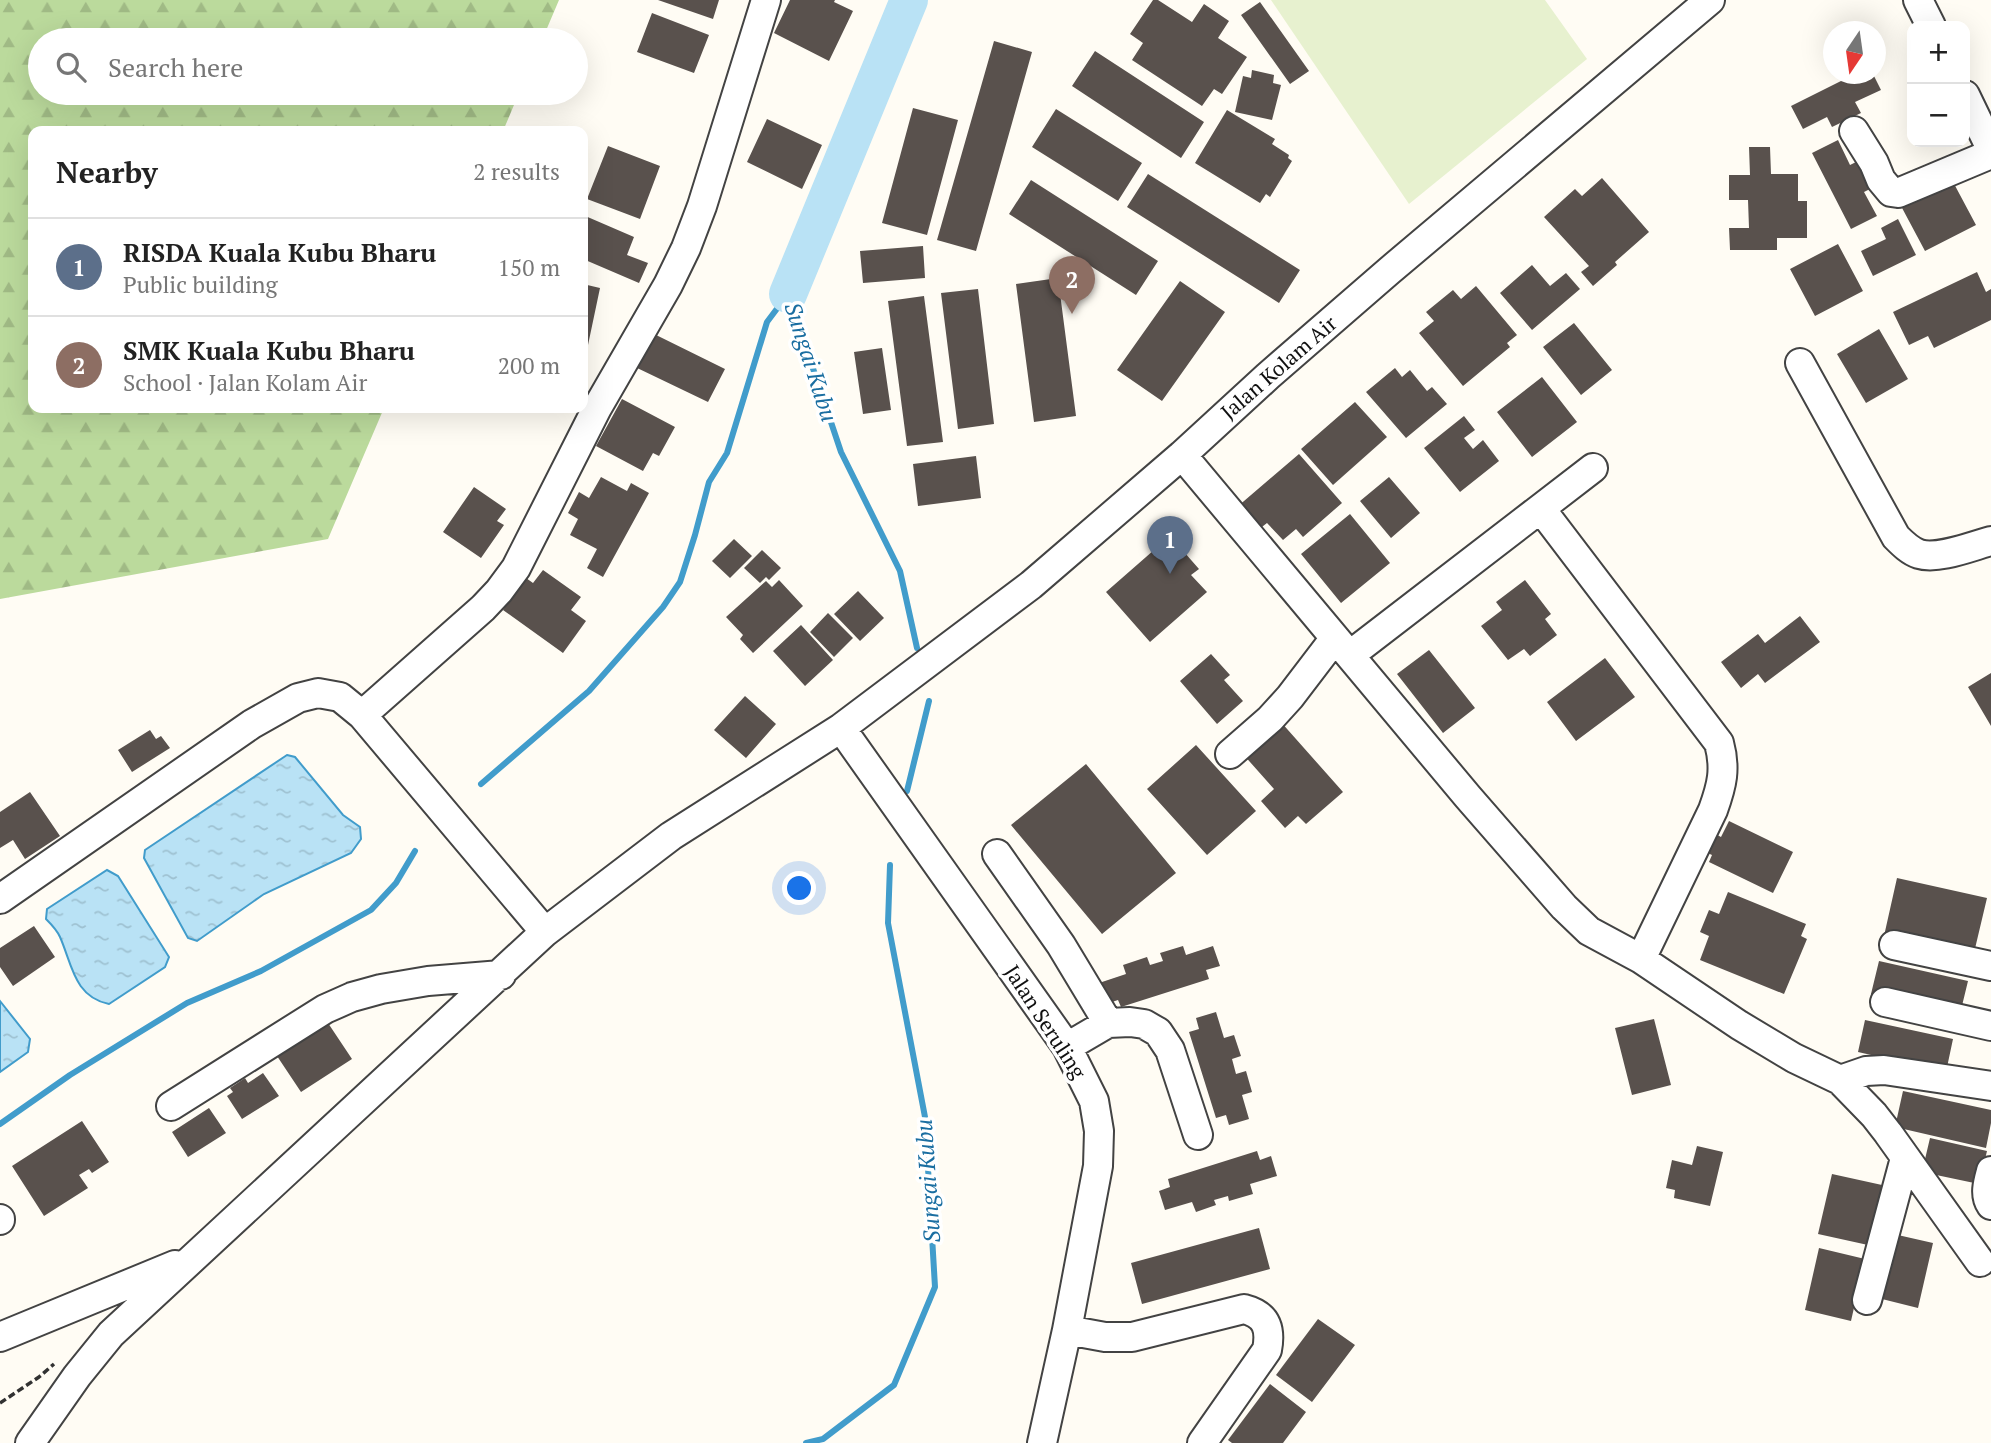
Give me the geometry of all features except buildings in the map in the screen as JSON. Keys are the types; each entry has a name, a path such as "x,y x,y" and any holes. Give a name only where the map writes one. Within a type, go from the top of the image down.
{"street":[{"path":"362,715 483,608 516,568 597,408 668,285 686,248 702,206 766,0"},
{"name":"Jalan Kolam Air","path":"30,1443 77,1376 111,1334 545,932 671,836 841,728 1031,585 1182,455 1268,376 1710,0"},
{"path":"1918,0 1928,21"},
{"path":"1854,131 1881,180 1891,192 1898,193 1991,151 1970,106"},
{"path":"1800,363 1896,537 1908,548 1921,554 1937,555 1991,541"},
{"path":"1182,455 1468,797 1564,907 1589,931 1641,959 1783,1051 1840,1080 1874,1115 1980,1262"},
{"path":"1230,754 1270,719 1343,646 1541,509 1592,468"},
{"path":"1541,509 1719,743 1724,760 1722,785 1713,810 1641,959"},
{"path":"0,899 252,724 298,698 318,693 340,697 362,715 545,932"},
{"name":"Jalan Seruling","path":"841,728 1066,1047 1094,1101 1099,1131 1098,1166 1068,1330 1042,1443"},
{"path":"996,854 1061,945 1108,1023"},
{"path":"1894,945 1991,966"},
{"path":"171,1106 325,1009 352,997 429,981 501,975"},
{"path":"1885,1002 1991,1027"},
{"path":"1066,1047 1108,1023 1144,1024 1158,1032 1170,1050 1198,1135"},
{"path":"1840,1080 1866,1071 1884,1070 1991,1086"},
{"path":"1867,1300 1905,1158"},
{"path":"1991,1171 1987,1188 1988,1202 1991,1205"},
{"path":"0,1337 194,1257"},
{"path":"1068,1330 1105,1337 1132,1338 1244,1309 1255,1312 1266,1322 1270,1335 1267,1350 1202,1443"}],"green space":[{"path":"0,0 559,0 547,28 28,28 28,105 514,105 505,126 28,126 28,413 382,413 328,539 0,599"},
{"path":"1271,0 1545,0 1587,59 1409,204"}],"water":[{"path":"287,755 295,757 343,815 360,827 361,839 351,853 264,894 197,941 188,938 144,858 145,850"},
{"path":"107,870 118,876 169,957 165,967 109,1004 97,1000 81,987 59,934 46,919 47,909"},
{"path":"0,1001 30,1039 28,1052 0,1072"}],"waterway":[{"name":"Sungai Kubu","path":"788,294 909,0"},
{"name":"Sungai Kubu","path":"788,294 841,452 900,571 917,648"},
{"path":"481,784 589,691 663,607 680,582 709,482 727,453 767,322 788,294"},
{"name":"Sungai Kubu","path":"907,791 929,701"},
{"path":"0,1124 70,1075 187,1003 261,971 371,910 396,883 415,851"},
{"name":"Sungai Kubu","path":"806,1443 823,1439 894,1385 935,1287 925,1117 888,923 890,865"}],"place":[{"name":"SMK Kuala Kubu Bharu","path":"1072,314"},
{"name":"RISDA Kuala Kubu Bharu","path":"1170,574"}]}
